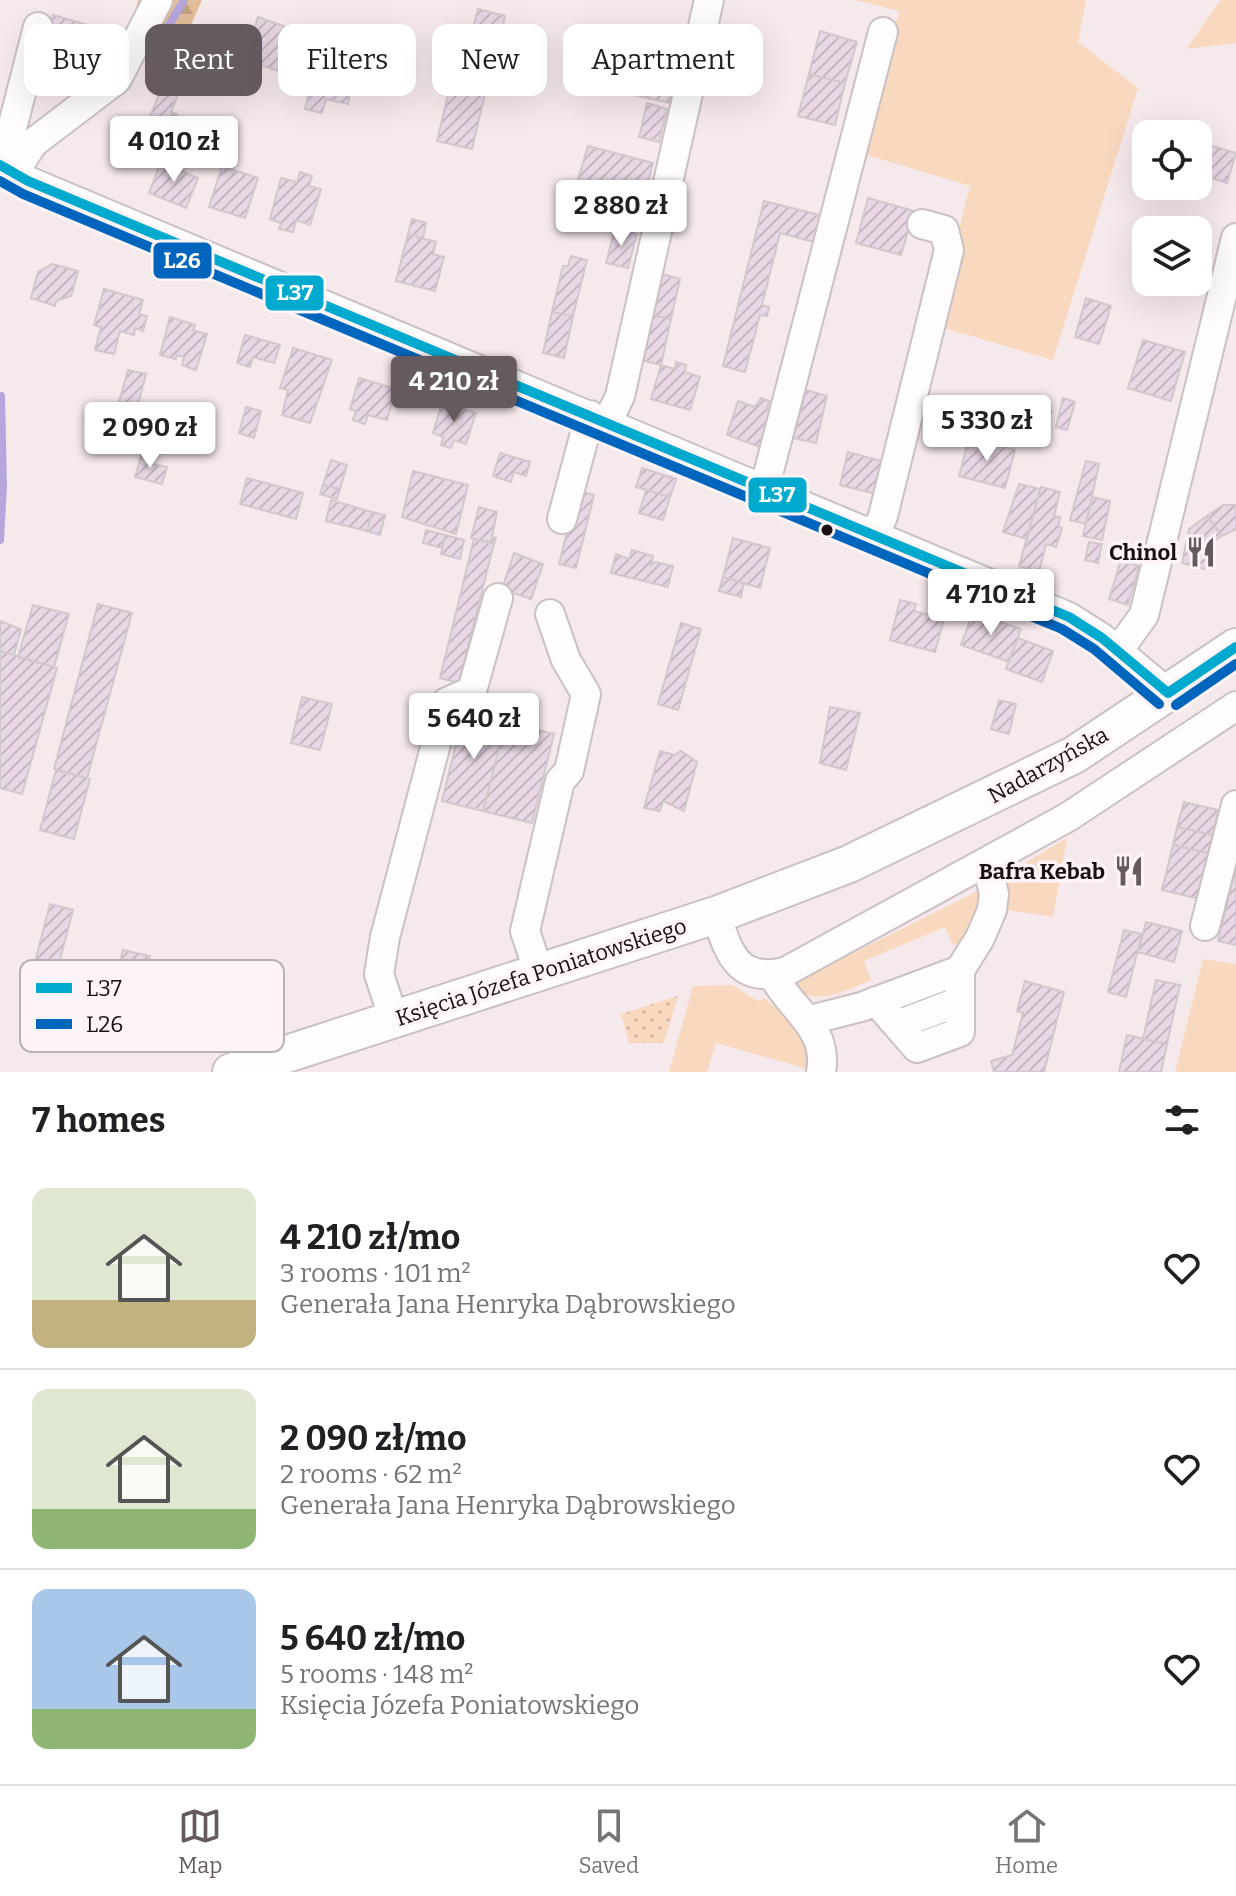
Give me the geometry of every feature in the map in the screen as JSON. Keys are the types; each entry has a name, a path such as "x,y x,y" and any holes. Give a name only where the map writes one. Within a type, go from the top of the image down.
{"main road":[{"name":"Nadarzyńska","path":"849,864 1074,755 1236,647"},
{"name":"Księcia Józefa Poniatowskiego","path":"231,1072 716,915 849,864"}],"street":[{"path":"5,164 117,79 158,0"},
{"path":"562,519 599,419 620,396 709,0"},
{"path":"764,490 883,32"},
{"path":"5,164 24,82"},
{"path":"5,164 874,537 1069,617 1118,651 1168,693"},
{"path":"874,537 883,516 949,250 944,230 922,224"},
{"path":"1118,651 1144,615 1236,238"},
{"path":"394,1020 379,974 385,937 447,702 472,691 498,598"},
{"path":"539,973 525,931 560,781 569,771 586,694 566,660 550,614"},
{"path":"716,915 730,953 739,965 756,974 773,975 797,968 1068,817 1236,706"},
{"path":"1205,926 1236,805"},
{"path":"876,1001 917,1048 960,1032 960,970 980,938 992,910 994,894 987,864"},
{"path":"810,1020 876,1001 960,970"},
{"path":"773,975 785,995 810,1020 821,1043 821,1072"}],"shaded area":[{"path":"855,0 1086,0 1078,42 1138,88 1053,360 934,325 970,186 860,153 899,11"},
{"path":"1221,0 1236,0 1236,43 1186,49"},
{"path":"1067,838 1053,917 1007,910 1007,874"},
{"path":"986,887 985,899 959,943 953,946 945,927 864,961 871,980 839,993 820,997 787,986"},
{"path":"1203,959 1236,964 1236,1072 1175,1072"},
{"path":"732,985 758,1001 764,998 789,1021 801,1038 811,1070 716,1043 707,1072 669,1072 693,986"},
{"path":"678,996 664,1043 629,1043 621,1014"}],"green space":[{"path":"138,0 202,0 191,24 145,24 145,55 140,55 129,40"}],"building":[{"path":"478,9 505,16 503,24 474,24"},
{"path":"53,15 84,24 50,24"},
{"path":"258,17 278,24 278,71 262,65 262,24 256,24"},
{"path":"820,31 857,42 845,83 809,74"},
{"path":"809,74 845,83 835,125 798,116"},
{"path":"158,96 177,96 171,112 177,114 174,121 168,118 166,125 149,119"},
{"path":"308,96 350,96 348,104 326,99 322,113 305,109"},
{"path":"448,96 485,96 472,149 437,141"},
{"path":"638,96 671,96 670,103"},
{"path":"647,103 667,109 659,142 639,137"},
{"path":"588,146 653,163 642,205 600,193 597,203 585,199 587,190 576,186"},
{"path":"1212,146 1236,153 1227,183 1212,178"},
{"path":"173,159 184,164 181,171 198,178 186,208 149,193 160,164 170,167"},
{"path":"222,166 258,178 245,218 209,207"},
{"path":"300,172 312,176 309,186 321,189 310,225 296,220 293,232 279,229 281,223 270,219 281,178 297,182"},
{"path":"868,198 914,211 901,255 856,243"},
{"path":"764,201 820,215 814,242 780,233 762,305 769,307 767,316 760,315 745,372 723,366"},
{"path":"412,219 426,223 423,238 408,234"},
{"path":"615,228 637,234 628,268 606,263"},
{"path":"408,234 436,242 433,254 444,257 435,291 396,281"},
{"path":"571,256 587,260 573,316 552,312 563,266 568,266"},
{"path":"52,264 78,271 71,296 56,301 55,306 31,298 38,272"},
{"path":"662,274 680,279 671,319 652,315"},
{"path":"104,289 143,300 139,314 147,316 143,331 135,328 134,335 120,331 114,354 95,350 101,327 94,325"},
{"path":"1086,298 1111,306 1099,344 1075,337"},
{"path":"552,312 573,316 564,358 543,353"},
{"path":"652,315 671,319 661,365 641,360"},
{"path":"170,317 195,325 193,330 207,334 196,370 182,365 184,357 177,355 176,359 160,355"},
{"path":"245,335 280,345 274,363 253,357 250,367 237,363"},
{"path":"1143,340 1185,352 1171,401 1128,388"},
{"path":"293,348 332,360 310,423 282,415 288,390 280,388"},
{"path":"676,362 686,365 685,372 700,377 690,410 651,399 661,365 675,369"},
{"path":"128,370 146,374 134,421 115,416"},
{"path":"359,378 396,389 387,420 368,415 365,424 353,420 356,411 350,409"},
{"path":"806,390 827,396 816,443 793,438"},
{"path":"761,398 769,401 767,411 779,416 768,450 727,435 738,401 755,407"},
{"path":"1063,398 1075,402 1067,430 1056,427"},
{"path":"442,402 476,413 466,444 454,440 451,448 441,445 443,437 433,433"},
{"path":"246,407 261,411 254,438 239,433"},
{"path":"1035,408 1051,411 1045,437 1030,433"},
{"path":"969,438 1015,450 1005,488 959,476"},
{"path":"142,452 150,454 147,463 167,467 162,484 135,477"},
{"path":"848,452 888,463 880,495 840,485"},
{"path":"500,453 530,462 526,476 514,472 511,482 493,476"},
{"path":"331,460 347,465 340,489 323,485"},
{"path":"1086,461 1099,464 1086,524 1070,520"},
{"path":"642,468 676,479 670,497 636,487"},
{"path":"413,471 468,485 456,534 402,517"},
{"path":"247,478 303,493 296,519 240,504"},
{"path":"1019,484 1040,489 1027,539 1003,532"},
{"path":"323,485 340,489 337,499 320,494"},
{"path":"1041,487 1060,492 1054,516 1060,517 1058,527 1062,528 1056,547 1046,544 1039,572 1019,566"},
{"path":"646,490 670,497 663,520 639,513"},
{"path":"577,491 594,495 576,568 559,564"},
{"path":"1092,497 1110,501 1102,540 1083,536"},
{"path":"331,500 372,512 367,531 326,521"},
{"path":"1223,505 1236,505 1236,529 1222,536 1207,516"},
{"path":"479,507 497,512 492,537 496,538 494,544 471,538"},
{"path":"372,512 385,515 380,535 367,531"},
{"path":"1207,516 1222,536 1211,543 1205,569 1182,563 1189,529"},
{"path":"426,530 445,535 442,548 423,543"},
{"path":"445,535 464,540 460,559 441,554"},
{"path":"733,538 770,548 760,588 723,577"},
{"path":"474,539 494,543 459,683 440,678"},
{"path":"1089,542 1102,544 1098,563 1085,560"},
{"path":"632,550 653,556 651,565 655,562 673,566 668,587 611,573 616,554 629,559"},
{"path":"514,553 543,564 531,599 502,589"},
{"path":"1121,560 1139,566 1128,605 1109,599"},
{"path":"723,577 744,583 741,597 719,591"},
{"path":"900,600 916,604 914,611 944,619 935,652 890,640"},
{"path":"98,604 132,613 87,778 54,769"},
{"path":"33,605 69,614 54,667 18,657"},
{"path":"973,613 1021,629 1009,662 961,645"},
{"path":"0,621 21,629 14,655 0,651"},
{"path":"681,623 701,629 678,710 658,704"},
{"path":"1018,638 1053,651 1042,682 1006,669"},
{"path":"0,651 57,668 22,794 0,788"},
{"path":"302,697 332,704 320,750 291,743"},
{"path":"999,700 1016,704 1009,734 991,729"},
{"path":"830,707 860,713 846,770 820,763"},
{"path":"464,711 506,722 483,811 442,801"},
{"path":"506,722 554,734 532,823 483,811"},
{"path":"660,751 674,755 681,751 697,762 684,811 663,801 660,811 644,808"},
{"path":"56,770 90,779 74,839 40,830"},
{"path":"1184,802 1218,810 1213,835 1177,827"},
{"path":"1177,827 1213,835 1208,853 1173,845"},
{"path":"1173,845 1210,854 1200,899 1162,890"},
{"path":"1236,867 1236,945 1218,941"},
{"path":"50,904 73,910 60,960 35,960"},
{"path":"1146,922 1182,931 1174,962 1138,952"},
{"path":"1124,930 1142,934 1126,997 1108,992"},
{"path":"123,950 150,956 149,960 120,960"},
{"path":"1156,980 1180,985 1167,1044 1143,1039"},
{"path":"1025,981 1064,992 1044,1072 994,1072 991,1061 1012,1055 1023,1013 1017,1011"},
{"path":"1127,1035 1167,1044 1161,1072 1119,1072"}],"waterway":[{"path":"170,24 184,0"},
{"path":"0,540 3,486 1,396"}],"transit line":[{"name":"L37","path":"0,165 28,181 1069,617 1102,638 1168,693"},
{"name":"L26","path":"0,181 23,194 1062,629 1094,649 1159,704"},
{"name":"L37","path":"1168,693 1236,647"},
{"name":"L26","path":"1176,705 1236,664"}],"place":[{"name":"Chinol","path":"1201,552"},
{"name":"Bafra Kebab","path":"1129,871"}]}
